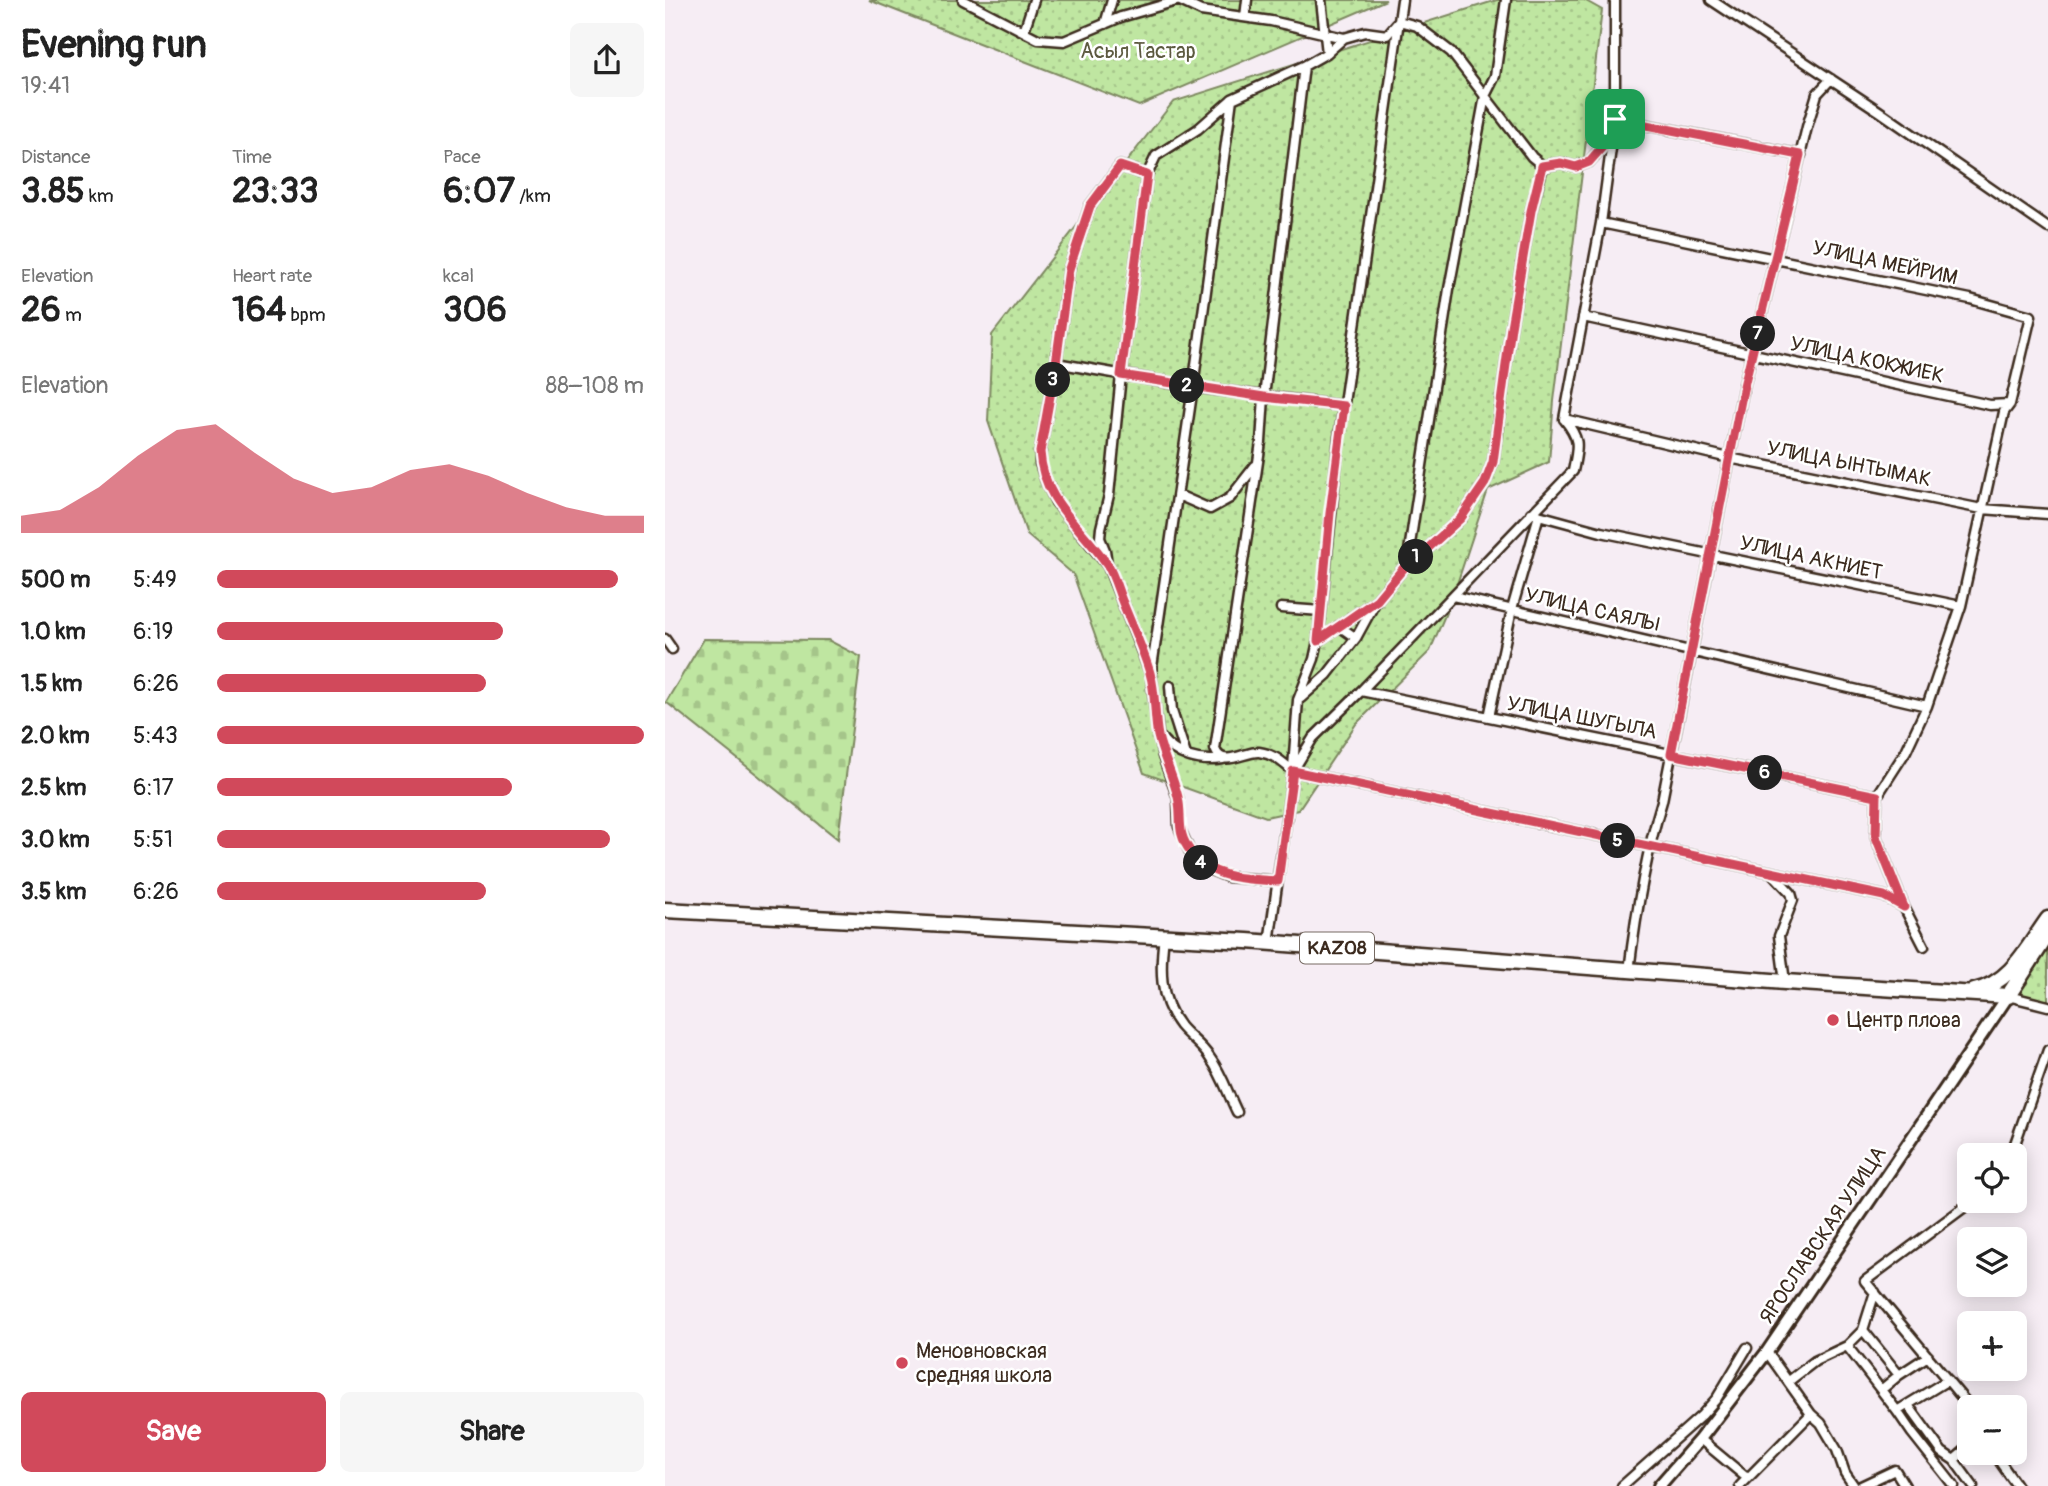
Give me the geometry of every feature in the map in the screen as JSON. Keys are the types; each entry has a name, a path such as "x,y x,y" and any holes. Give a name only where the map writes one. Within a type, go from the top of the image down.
{"highway":[{"name":"KAZ08","path":"665,910 1164,936 2008,996"},
{"path":"1961,994 2000,982 2048,919"},
{"path":"2008,996 2048,934"}],"main road":[{"name":"ЯРОСЛАВСКАЯ УЛИЦА","path":"1658,1486 1700,1439 1767,1352 2008,996"}],"street":[{"path":"963,0 1038,39 1063,41 1121,17 1180,1 1201,11 1245,17 1344,38"},
{"path":"1024,31 1034,0"},
{"path":"1105,24 1112,0"},
{"path":"1245,17 1247,0"},
{"path":"1321,0 1327,53"},
{"path":"1269,943 1293,771 1298,700 1318,641 1336,463 1402,0"},
{"path":"1407,564 1449,289 1485,96 1495,76 1506,0"},
{"path":"1293,771 1313,738 1535,514 1573,471 1578,443 1564,419 1601,223 1615,119 1615,0"},
{"path":"1711,0 2048,228"},
{"path":"1278,881 1228,877 1199,862 1189,850 1179,827 1178,798 1158,734 1151,674 1107,564 1100,538 1109,495 1121,375 1147,175 1156,156 1198,129 1232,99 1304,66 1327,53 1344,38 1365,32 1387,35 1399,21"},
{"path":"1399,21 1417,26 1451,52 1532,158 1542,166 1561,163 1576,167 1589,162 1611,137"},
{"path":"1225,759 1217,754 1215,749 1257,464 1304,66"},
{"path":"1629,971 1636,911 1648,847 1662,801 1743,390 1817,94 1831,79"},
{"path":"1151,674 1232,99"},
{"path":"1615,119 1800,155"},
{"path":"1107,564 1056,502 1040,463 1040,452 1069,269 1090,206 1120,166 1147,175"},
{"path":"1298,700 1327,675 1356,638 1377,600 1407,564 1461,518 1485,483 1493,462 1513,314 1531,211 1542,166"},
{"name":"УЛИЦА МЕЙРИМ","path":"1601,223 1970,299 2031,316 2010,404"},
{"name":"УЛИЦА КОКЖИЕК","path":"1583,317 1990,405 2010,404"},
{"path":"1056,363 1193,387 1344,406"},
{"path":"1924,946 1904,907 1876,837 1877,796 1906,751 1927,706 1961,606 2004,412 2010,404"},
{"name":"УЛИЦА ЫНТЫМАК","path":"1564,419 1729,458 1982,509 2048,514"},
{"path":"1178,495 1205,508 1215,507 1230,498 1257,464"},
{"path":"1489,717 1535,514"},
{"name":"УЛИЦА АКНИЕТ","path":"1535,514 1601,532 1961,606"},
{"name":"УЛИЦА САЯЛЫ","path":"1453,596 1927,706"},
{"path":"1318,641 1377,600"},
{"path":"1281,608 1321,611"},
{"path":"1339,626 1356,638"},
{"path":"665,639 673,649"},
{"path":"1171,686 1172,711 1186,755"},
{"name":"УЛИЦА ШУГЫЛА","path":"1361,691 1877,796"},
{"path":"1158,734 1172,749 1199,761 1208,762 1257,752 1277,757 1293,771 1884,896 1904,907"},
{"path":"1772,873 1791,893 1793,900 1779,936 1785,982"},
{"path":"1164,936 1161,970 1164,994 1180,1026 1208,1055 1219,1071 1237,1112"},
{"path":"2008,996 2048,1006"},
{"path":"2015,1143 2048,1051"},
{"path":"1957,1213 1865,1281 1960,1395"},
{"path":"1789,1381 1815,1362 1847,1346 1863,1329 1875,1292"},
{"path":"1863,1329 1899,1375"},
{"path":"1847,1346 1954,1486"},
{"path":"1622,1486 1702,1415 1717,1398 1747,1348"},
{"path":"1767,1352 1811,1414 1821,1423 1854,1486"},
{"path":"1881,1390 1929,1356"},
{"path":"1897,1411 1948,1380"},
{"path":"1908,1405 1942,1452 1954,1460 1973,1486"},
{"path":"1740,1486 1811,1414"},
{"path":"1700,1439 1748,1478"},
{"path":"2002,1465 2017,1486"},
{"path":"1861,1486 1895,1470 1905,1486"}],"green space":[{"name":"Асыл Тастар","path":"869,0 1386,0 1139,106"},
{"path":"1497,0 1584,0 1602,10 1554,401 1549,462 1488,490 1453,596 1430,651 1356,724 1298,810 1266,817 1144,773 1073,574 1027,535 988,421 992,335 1173,102"},
{"path":"704,639 828,640 861,657 838,839 666,702"},
{"path":"2048,944 2048,1011 2010,1000"}],"place":[{"name":"Центр плова","path":"1833,1020"},
{"name":"Меновновская средняя школа","path":"902,1363"}],"route":[{"path":"1615,119 1800,155 1743,390 1671,754 1877,796 1876,837 1904,907 1884,896 1293,771 1278,881 1228,877 1211,870 1199,862 1189,850 1179,827 1178,798 1163,756 1155,719 1151,674 1108,566 1056,502 1040,463 1069,269 1090,206 1120,166 1147,175 1121,375 1264,397 1344,406 1330,513 1318,641 1377,600 1407,564 1461,518 1485,483 1493,462 1511,327 1531,211 1542,166 1561,163 1576,167 1589,162 1611,137 1615,119"}]}
